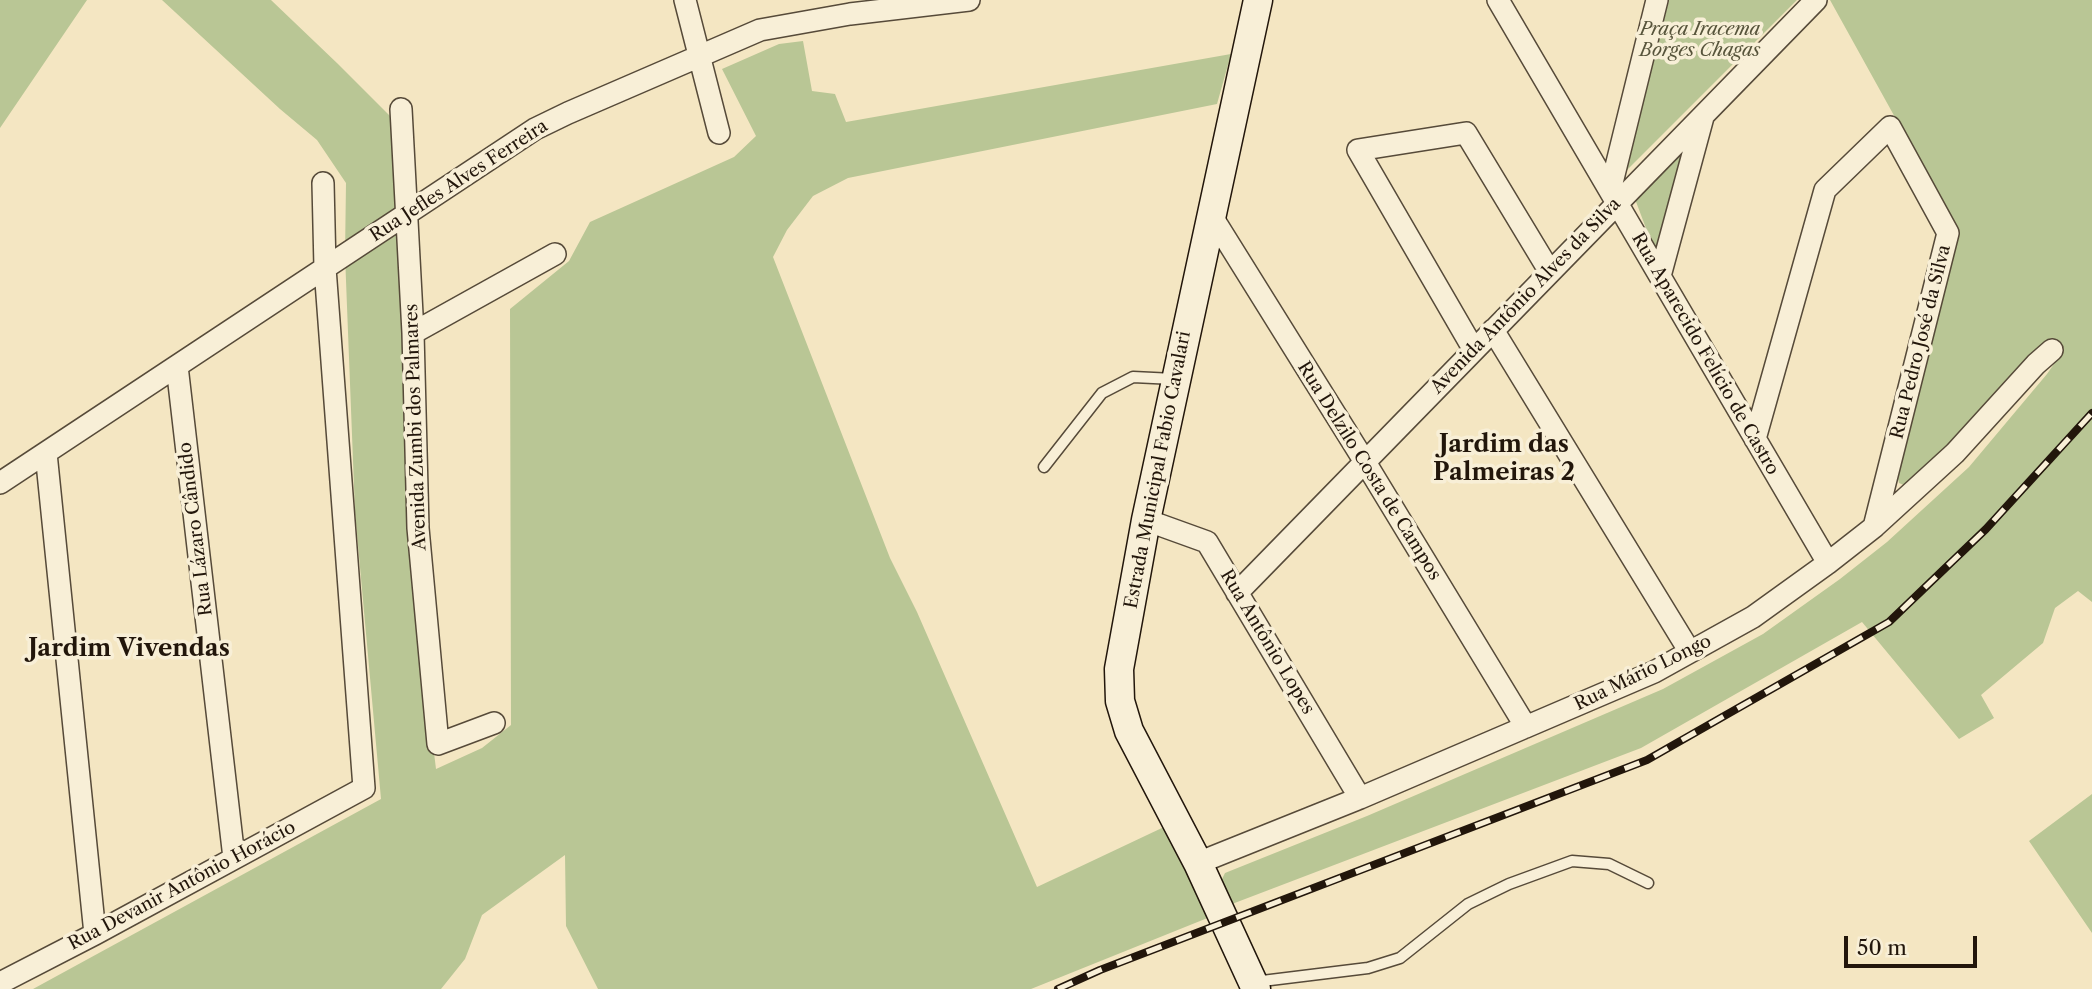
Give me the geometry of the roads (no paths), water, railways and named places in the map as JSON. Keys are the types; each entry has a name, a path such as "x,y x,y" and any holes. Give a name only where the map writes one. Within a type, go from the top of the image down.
{"street":[{"path":"685,0 719,133"},
{"name":"Rua Jefles Alves Ferreira","path":"0,483 535,129 760,30 848,7 969,0"},
{"name":"Estrada Municipal Fabio Cavalari","path":"1249,987 1225,922 1198,863 1129,731 1120,701 1119,669 1146,520 1258,0"},
{"name":"Rua Aparecido Felício de Castro","path":"1498,0 1828,563"},
{"path":"1511,22 1518,0"},
{"path":"1613,197 1657,0"},
{"name":"Avenida Antônio Alves da Silva","path":"1237,593 1550,272 1613,197 1703,115 1816,0"},
{"name":"Avenida Zumbi dos Palmares","path":"401,109 413,333 418,528 438,744 494,723"},
{"path":"1660,276 1703,115"},
{"name":"Rua Pedro José da Silva","path":"1755,439 1825,190 1890,127 1948,233 1874,527"},
{"path":"1474,350 1358,150 1466,133 1550,272"},
{"path":"323,183 325,268"},
{"name":"Rua Delzilo Costa de Campos","path":"1211,215 1365,461 1526,727"},
{"path":"413,333 555,254"},
{"name":"Rua Devanir Antônio Horácio","path":"0,983 364,788 325,268"},
{"path":"1493,330 1690,652"},
{"name":"Rua Mário Longo","path":"1198,863 1360,798 1654,672 1753,617 1874,527 1955,453 2052,350"},
{"name":"Rua Lázaro Cândido","path":"177,366 234,858"},
{"path":"46,453 95,934"},
{"name":"Rua Antônio Lopes","path":"1146,520 1207,542 1360,798"}],"lane":[{"path":"1044,467 1102,393 1133,377 1176,379"},
{"path":"1249,987 1368,968 1400,958 1468,904 1509,884 1572,861 1609,864 1648,883"}],"railway":[{"path":"1058,989 1100,970 1647,760 1889,622 1986,529 2092,413"}],"district":[{"name":"Jardim das Palmeiras 2","path":"1504,459"},
{"name":"Jardim Vivendas","path":"129,649"}],"park label":[{"name":"Praça Iracema Borges Chagas","path":"1700,40"}]}
